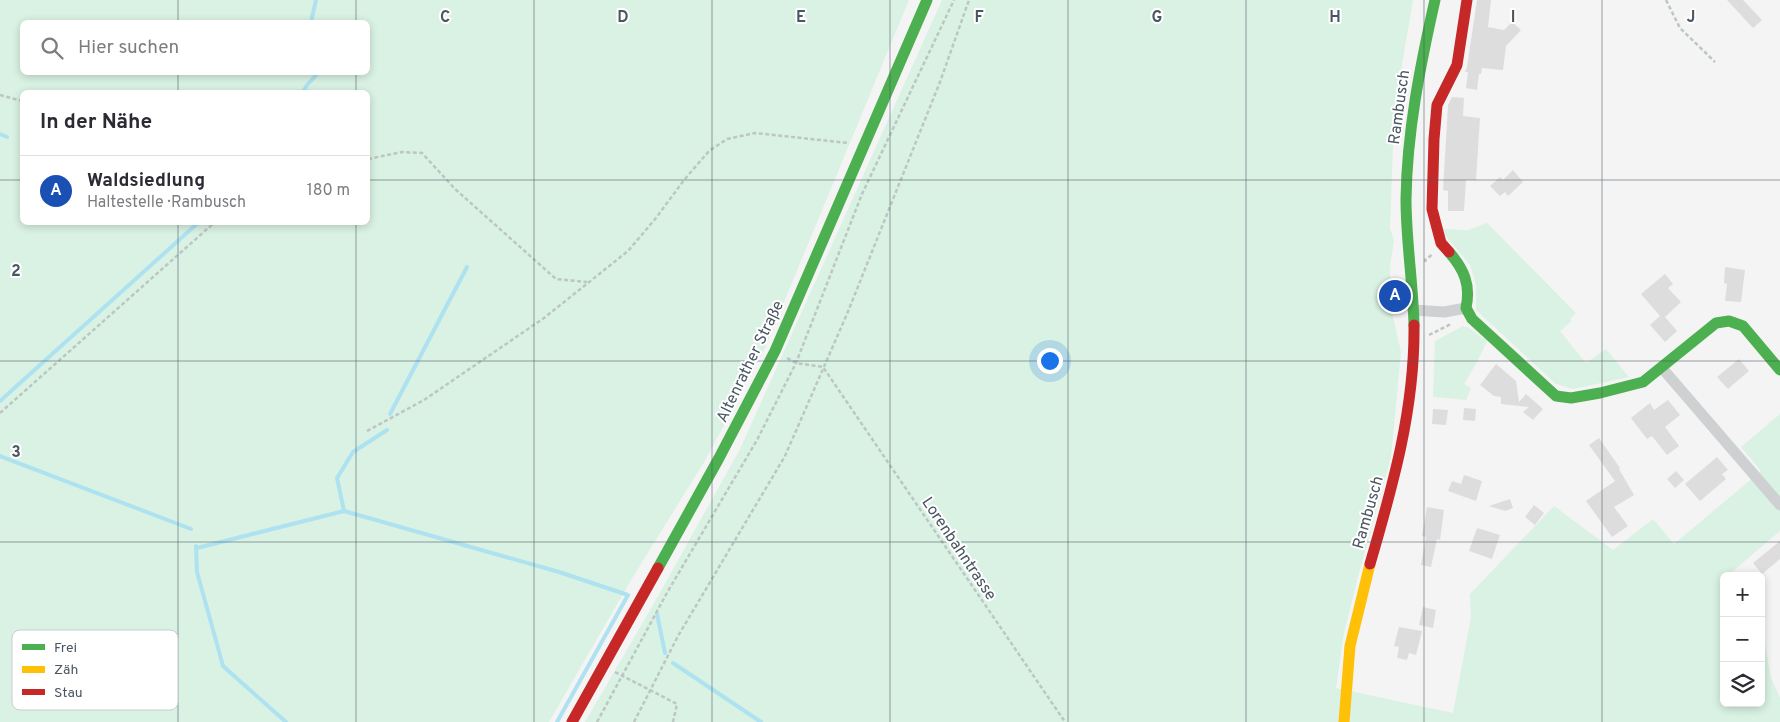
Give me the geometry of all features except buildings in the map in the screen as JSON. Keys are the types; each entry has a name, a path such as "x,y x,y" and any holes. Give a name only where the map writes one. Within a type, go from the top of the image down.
{"street":[{"name":"Altenrather Straße","path":"572,722 775,351 927,0"},
{"name":"Rambusch","path":"1344,722 1345,683 1354,623 1368,569 1386,514 1406,429 1412,394 1414,354 1413,310 1406,204 1406,172 1421,59 1435,0"},
{"path":"1467,0 1457,65 1437,105 1432,199 1435,224 1441,243 1457,261 1464,273 1469,294 1466,308 1472,319 1556,396 1580,397 1643,382 1720,321 1729,321 1742,326 1780,370"},
{"path":"1413,310 1444,312 1466,308"},
{"path":"1662,368 1780,504"}],"path":[{"path":"598,722 668,591 757,440 796,363 862,194 954,0"},
{"path":"634,722 678,636 784,456 847,314 940,82 968,0"},
{"path":"1666,0 1680,28 1715,62"},
{"path":"0,95 20,100"},
{"path":"367,431 424,400 544,318 628,251 703,158 727,140 755,133 865,145"},
{"path":"370,159 402,152 422,153 455,189 556,280 588,282"},
{"path":"0,413 212,225"},
{"path":"796,363 823,367"},
{"name":"Lorenbahntrasse","path":"823,367 1065,722"},
{"path":"602,666 651,689 677,704 673,722"}],"green space":[{"path":"0,0 909,0 765,348 706,459 634,575 549,722 0,722"},
{"path":"942,0 1413,0 1398,88 1393,146 1390,228 1394,241 1390,266 1391,308 1401,352 1391,457 1344,633 1336,688 1453,713 1471,617 1470,594 1554,506 1613,550 1653,519 1674,544 1761,471 1741,447 1780,414 1780,531 1732,572 1720,572 1720,707 1765,707 1765,643 1771,678 1780,698 1780,722 585,722 740,449"},
{"path":"1487,223 1576,313 1570,319 1572,321 1560,331 1586,363 1606,349 1629,377 1573,389 1556,384 1476,310 1476,285 1470,265 1440,229 1468,230"},
{"path":"1463,326 1487,341 1464,384 1471,388 1466,400 1433,397 1435,341"}],"waterway":[{"path":"311,20 316,0"},
{"path":"304,90 316,75"},
{"path":"0,134 7,137"},
{"path":"0,401 196,225"},
{"path":"390,414 467,267"},
{"path":"344,511 337,478 353,452 387,430"},
{"path":"0,456 191,529"},
{"path":"197,548 344,511 559,572 628,595 557,722"},
{"path":"196,546 197,572 223,666 286,722"},
{"path":"657,614 665,653"},
{"path":"673,663 761,722"}],"traffic: fast":[{"path":"658,568 775,351 927,0"},
{"path":"1414,325 1406,215 1407,174 1415,99 1435,0"},
{"path":"1449,252 1459,265 1465,278 1468,292 1466,308 1472,319 1556,396 1571,398 1643,382 1716,323 1729,321 1743,326 1780,370"}],"traffic: slow":[{"path":"1344,722 1350,646 1370,564"}],"traffic: jam":[{"path":"1449,252 1441,243 1432,209 1434,139 1437,105 1457,65 1467,0"},
{"path":"1370,564 1387,505 1407,416 1411,386 1414,325"},
{"path":"572,722 658,568"}],"place":[{"name":"Waldsiedlung","path":"1395,296"}]}
